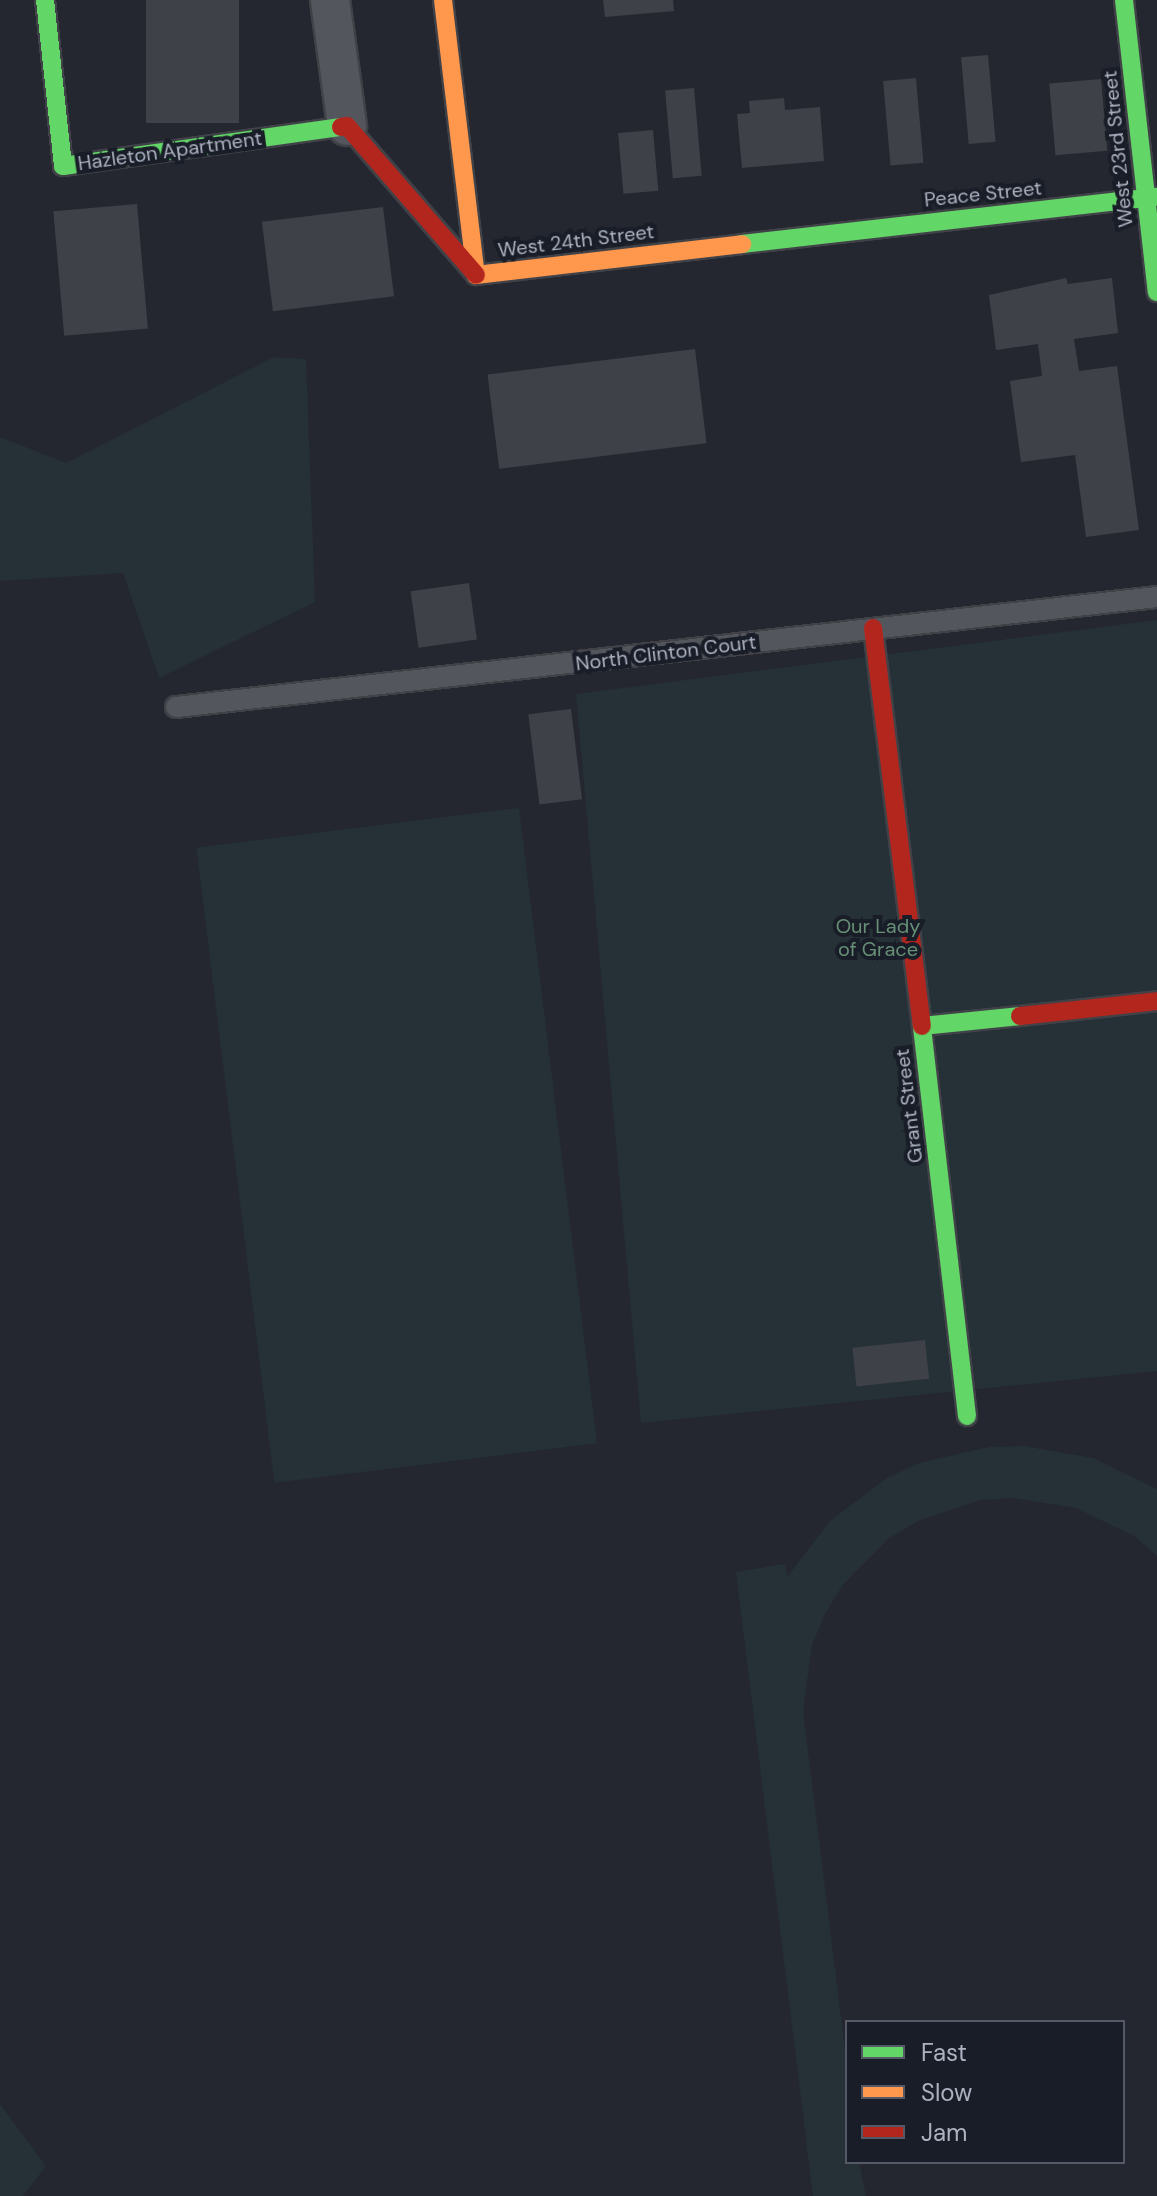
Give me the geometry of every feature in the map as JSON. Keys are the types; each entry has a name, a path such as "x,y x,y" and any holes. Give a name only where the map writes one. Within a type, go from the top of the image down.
{"street":[{"name":"Hazleton Apartment","path":"45,0 63,166 347,126"},
{"path":"330,0 347,126 476,275"},
{"name":"West 24th Street","path":"443,0 476,275 813,234"},
{"name":"West 23rd Street","path":"1124,0 1151,198 1157,292"},
{"name":"Peace Street","path":"813,234 1151,198"},
{"path":"873,628 922,1026"},
{"name":"Grant Street","path":"967,1416 922,1026 1157,1001"}],"lane":[{"name":"North Clinton Court","path":"176,707 1157,597"}],"green space":[{"path":"274,357 306,359 315,602 159,678 123,573 0,581 0,437 66,463"},
{"name":"Our Lady of Grace","path":"1157,620 1157,1371 641,1423 576,694"},
{"path":"519,808 597,1443 274,1483 196,848"},
{"path":"1024,1446 1093,1458 1157,1489 1157,1556 1134,1536 1076,1508 1013,1498 981,1500 918,1521 889,1538 842,1586 825,1614 812,1645 803,1711 845,2050 845,2164 859,2164 866,2196 813,2196 736,1572 785,1564 787,1577 830,1521 887,1478 919,1463 989,1447"},
{"path":"0,2104 46,2166 23,2196 0,2196"}],"building":[{"path":"146,0 239,0 239,123 146,123"},
{"path":"603,0 673,0 674,11 605,17"},
{"path":"988,55 996,142 969,144 961,57"},
{"path":"916,78 923,163 891,166 883,81"},
{"path":"1101,79 1107,151 1055,155 1049,84"},
{"path":"694,88 702,176 673,178 665,91"},
{"path":"784,98 785,110 820,107 824,161 742,168 737,114 750,113 749,101"},
{"path":"653,130 658,191 623,194 618,133"},
{"path":"137,204 148,329 64,336 53,211"},
{"path":"383,207 394,296 273,311 262,222"},
{"path":"1066,278 1068,284 1112,278 1118,333 1074,339 1079,371 1117,366 1139,530 1086,537 1075,455 1021,462 1010,381 1042,376 1038,344 996,350 989,295"},
{"path":"695,349 707,443 499,469 488,374"},
{"path":"469,583 477,639 419,648 411,591"},
{"path":"571,709 582,799 539,805 528,714"},
{"path":"925,1340 929,1379 856,1386 852,1348"}],"traffic: fast":[{"path":"45,0 63,166 341,127"},
{"path":"1124,0 1157,292"},
{"path":"742,244 1157,197"},
{"path":"967,1416 922,1026 1020,1016"}],"traffic: slow":[{"path":"443,0 476,275 742,244"}],"traffic: jam":[{"path":"341,127 347,126 476,275"},
{"path":"873,628 922,1026"},
{"path":"1020,1016 1157,1001"}]}
